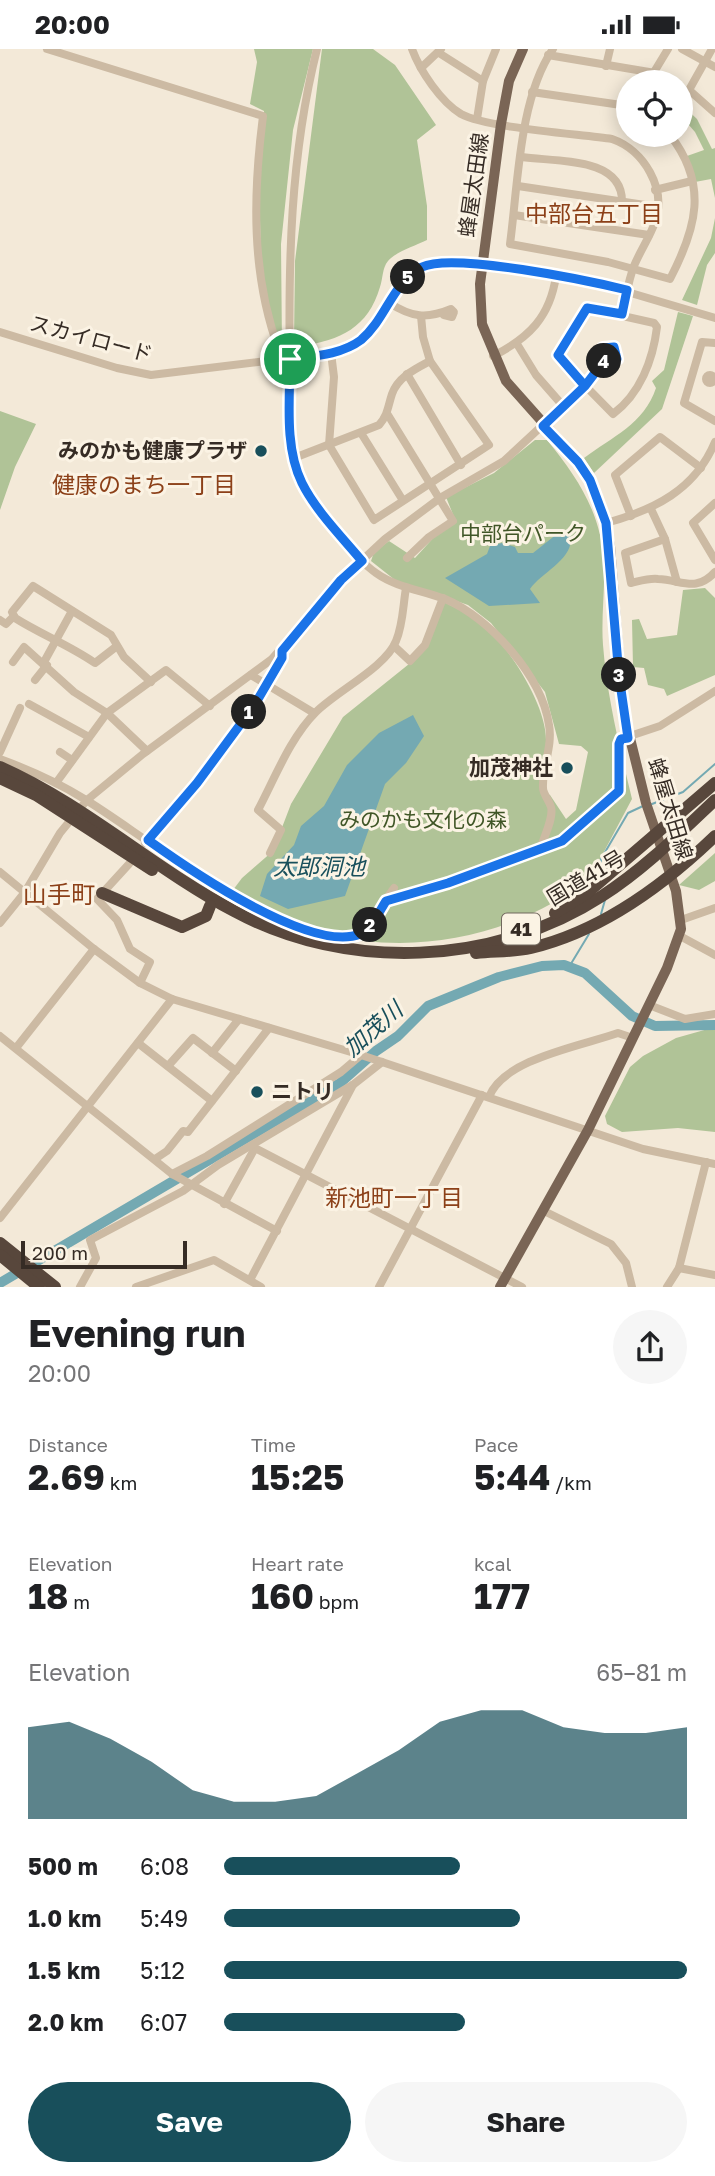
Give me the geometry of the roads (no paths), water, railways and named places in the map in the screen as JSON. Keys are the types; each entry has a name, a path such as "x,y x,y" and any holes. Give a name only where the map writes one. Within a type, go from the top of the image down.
{"highway":[{"name":"国道41号","path":"0,767 32,776 75,814"},
{"name":"国道41号","path":"0,778 75,814 261,924 341,948 397,953 438,951 514,936 593,903"},
{"name":"41","path":"438,951 496,937 542,921 595,887 715,783"},
{"name":"国道41号","path":"212,897 253,927 325,949 367,955 452,954 527,935 593,903 669,845 715,802"},
{"name":"41","path":"452,954 524,949 580,931 606,919 671,877 715,837"},
{"path":"102,893 183,927 206,916 212,897"},
{"path":"0,1243 35,1280 55,1287"},
{"path":"0,1255 21,1267"}],"main road":[{"name":"蜂屋太田線","path":"503,1283 588,1130 680,936 681,920 671,877 647,807 628,738 619,676 606,523 590,480 578,462 543,426 506,381 493,356 480,306 482,266 509,81 523,49"}],"street":[{"path":"47,49 263,116 255,176 256,228 263,291 279,350"},
{"path":"317,49 303,118 294,189 288,281 294,458 302,483 310,496 362,561 377,574 406,588 443,598 480,618 495,631 524,670 544,706 550,725 543,789 552,814 541,847"},
{"path":"412,49 421,68 455,110 477,119 502,124 612,139 626,145 644,161 656,190 656,221 634,268 622,314"},
{"path":"477,119 483,81 496,49"},
{"path":"606,67 610,49"},
{"path":"657,70 668,49"},
{"path":"682,49 715,67"},
{"path":"712,49 690,92 715,113"},
{"path":"421,68 440,51 483,81"},
{"path":"630,70 606,67 551,52 532,92 510,244 634,268 671,278 694,223 692,181 678,147"},
{"path":"532,92 616,104"},
{"path":"522,157 604,169 620,186 622,202"},
{"path":"656,190 692,181"},
{"path":"518,186 658,207"},
{"path":"514,215 649,235"},
{"name":"スカイロード","path":"0,332 117,368 151,375 331,353 362,339 409,276 436,263 556,276 627,290 715,318"},
{"path":"493,356 517,344 542,319 551,300 556,276"},
{"path":"388,302 409,315 444,315"},
{"path":"587,308 622,314 656,325 647,369 633,393 613,414 558,355 587,308"},
{"path":"331,353 334,377 329,445 374,520 402,499 486,449 489,440 430,361 423,337 421,316"},
{"path":"715,343 703,341 684,405 715,422"},
{"path":"517,344 536,375 564,407"},
{"path":"294,458 379,425 388,415 395,388 407,374 430,361"},
{"path":"0,923 25,892 60,833 87,800 147,751 282,651 341,580 405,522 440,498 494,469 564,407 604,361"},
{"path":"407,374 461,465"},
{"path":"692,374 706,378"},
{"path":"388,415 453,521 429,537 407,558"},
{"path":"361,433 402,499"},
{"path":"631,516 615,475 660,437 701,468"},
{"path":"606,523 651,509 682,489 701,468 714,446"},
{"path":"715,503 693,523 715,560"},
{"path":"651,509 665,539 677,582"},
{"path":"665,539 625,553 631,583 655,579 698,585 715,572"},
{"path":"117,646 96,663 14,616 12,612 33,586 111,635 124,657 151,682"},
{"path":"270,853 281,830 258,810 314,713 345,686 387,657 394,646 406,588"},
{"path":"394,646 410,661 425,645 443,598"},
{"path":"35,680 72,611"},
{"path":"0,620 6,624 14,616"},
{"path":"13,662 24,647 46,663 74,692 107,713 147,751"},
{"path":"146,842 197,783 266,687 282,658 282,651"},
{"path":"56,783 107,713 166,670 210,706"},
{"path":"251,675 266,687 314,713"},
{"path":"386,901 448,883 562,841 619,791 621,739 660,726 715,691"},
{"path":"29,704 89,737"},
{"path":"0,752 20,708"},
{"path":"60,752 72,761"},
{"path":"0,759 32,776 56,783 87,800 146,842 212,897 279,919 348,936 369,927 394,888"},
{"path":"129,864 97,899 117,920 130,949 150,962 140,983"},
{"path":"0,872 140,983 172,999 361,1055 643,1149 711,1163 679,1268 667,1287"},
{"path":"681,920 715,908"},
{"path":"680,936 715,955"},
{"path":"16,1048 94,949"},
{"path":"0,1218 172,999"},
{"path":"649,1005 685,1019 715,1014"},
{"path":"212,1053 239,1019"},
{"path":"155,1159 167,1151 183,1131 188,1132 270,1028"},
{"path":"379,1287 494,1083 526,1063 618,1033 633,1038"},
{"path":"0,1036 172,1174 277,1231"},
{"path":"168,1066 192,1038 236,1071"},
{"path":"138,1043 212,1101"},
{"path":"172,1174 218,1149 341,1072 361,1055"},
{"path":"80,1287 96,1258 90,1240 255,1146 354,1084 382,1062"},
{"path":"250,1280 354,1084"},
{"path":"255,1146 410,1229 503,1283 522,1287"},
{"path":"224,1204 255,1146"},
{"path":"544,1211 611,1244 626,1263 632,1287"},
{"path":"135,1287 214,1260 261,1287"},
{"path":"679,1268 715,1275"}],"water":[{"path":"562,530 570,535 568,551 530,589 540,603 489,606 445,578 487,554 490,546 502,543 515,547 518,553 533,553"},
{"name":"太郎洞池","path":"413,715 424,736 406,763 385,784 345,896 288,909 260,896 267,874 294,845 301,826 324,806 347,765 379,733"}],"waterway":[{"path":"652,804 683,792 715,764"},
{"path":"600,874 601,859 628,813 643,806"},
{"path":"601,914 605,900"},
{"path":"569,967 589,934"},
{"name":"加茂川","path":"0,1283 340,1083 376,1051 398,1036 428,1006 499,977 542,966 564,965 585,973 632,1016 655,1026 715,1025"}],"place":[{"name":"みのかも健康プラザ","path":"261,451"},
{"name":"加茂神社","path":"567,768"},
{"name":"ニトリ","path":"257,1092"}],"district":[{"name":"中部台五丁目","path":"594,214"},
{"name":"健康のまち一丁目","path":"144,485"},
{"name":"山手町","path":"59,895"},
{"name":"新池町一丁目","path":"394,1198"}],"park label":[{"name":"中部台パーク","path":"523,534"},
{"name":"みのかも文化の森","path":"423,820"}]}
